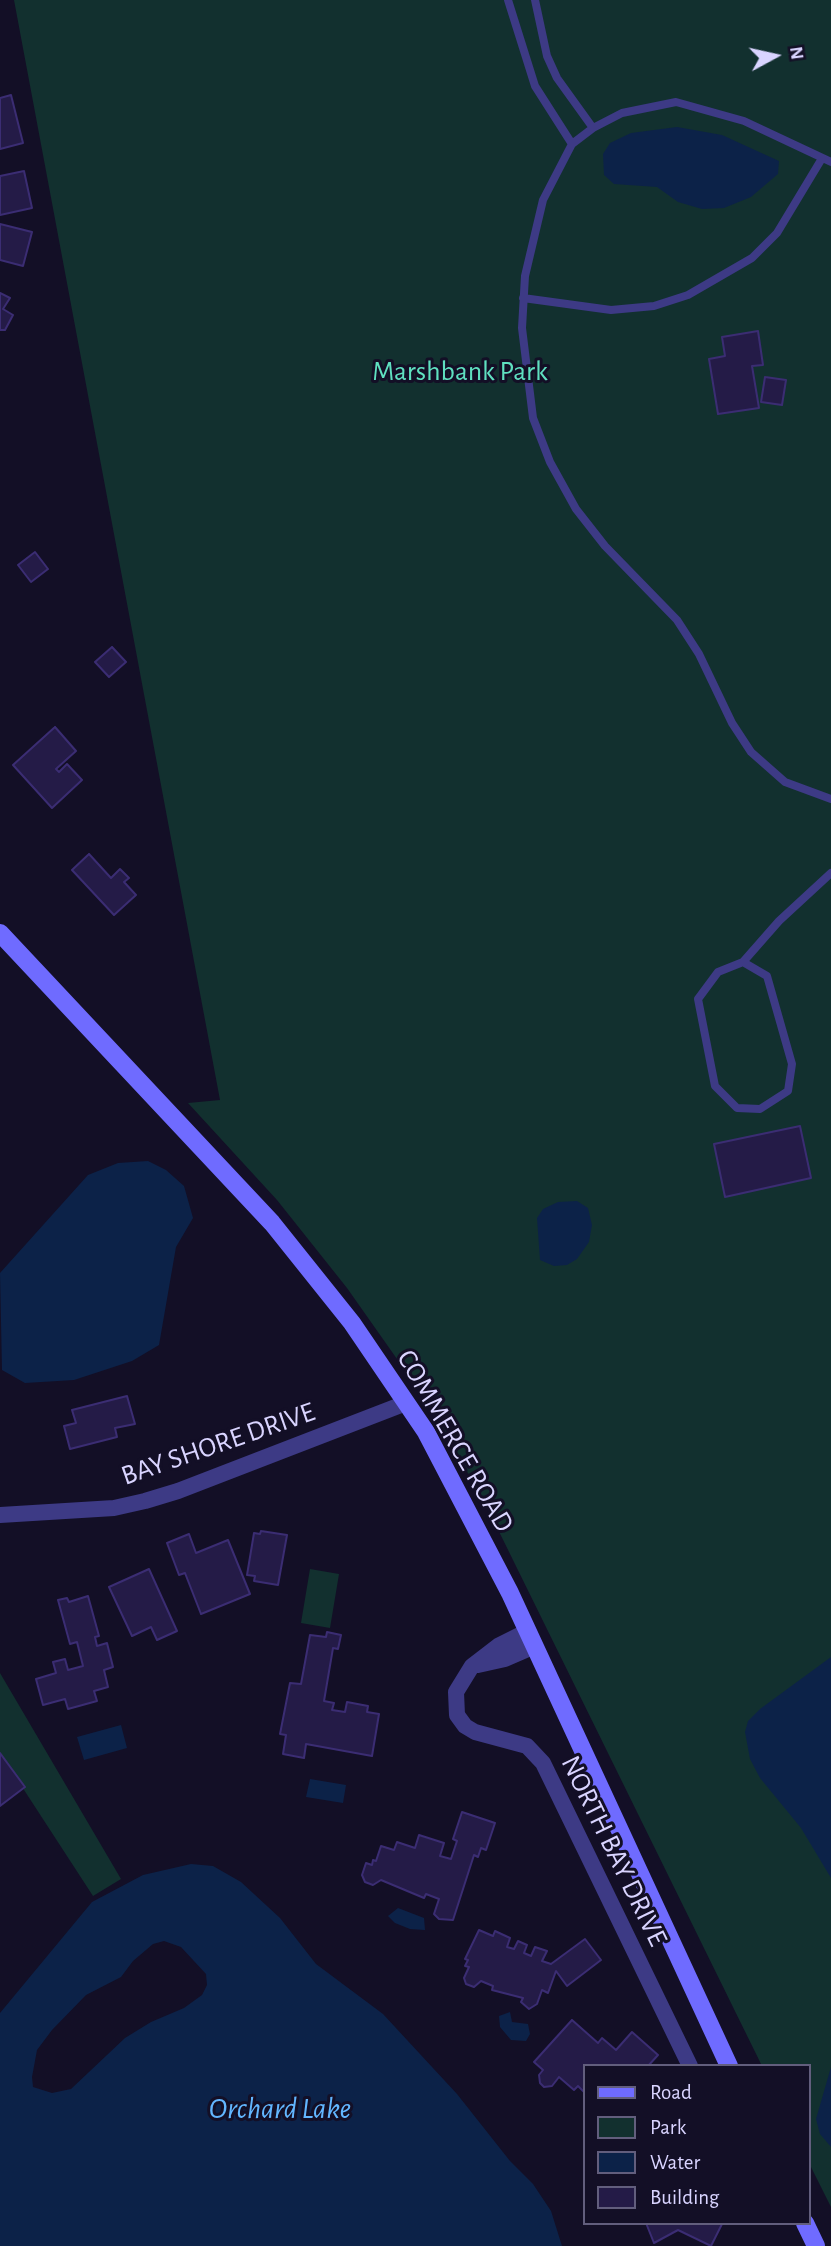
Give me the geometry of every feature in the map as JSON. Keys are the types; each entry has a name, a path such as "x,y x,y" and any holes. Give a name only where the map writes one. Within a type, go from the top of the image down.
{"main road":[{"name":"COMMERCE ROAD","path":"0,933 272,1223 352,1323 406,1403 466,1504 532,1638 728,2064"},
{"path":"806,2225 816,2246"}],"street":[{"name":"BAY SHORE DRIVE","path":"0,1515 101,1509 145,1501 190,1487 406,1403"},
{"name":"NORTH BAY DRIVE","path":"532,1638 505,1659 472,1666 456,1692 458,1718 475,1732 527,1746 543,1763 689,2064"}],"lane":[{"path":"508,0 535,86 572,144"},
{"path":"535,0 547,56 557,78 593,128"},
{"path":"831,162 821,160 744,121 676,103 622,113 593,128 572,144 543,200 523,298 523,360 533,418 550,462 576,509 605,546 677,620 699,654 732,723 751,752 785,782 831,799"},
{"path":"523,298 611,310 654,306 688,295 751,258 777,233 821,160"},
{"path":"743,962 767,976 792,1063 789,1091 760,1109 737,1108 715,1086 698,999 718,972 743,962 779,921 831,873"}],"green space":[{"name":"Marshbank Park","path":"14,0 831,0 831,2207 810,2165 810,2064 761,2064 481,1495 416,1386 347,1288 277,1200 188,1103 220,1100"},
{"path":"310,1569 339,1574 330,1628 301,1623"},
{"path":"0,1673 121,1879 93,1896 0,1753"}],"water":[{"path":"677,127 722,135 779,161 778,174 751,197 724,208 702,209 678,202 657,187 614,184 604,175 603,154 610,143 631,133"},
{"path":"148,1161 166,1170 184,1186 193,1218 176,1247 159,1345 132,1361 74,1380 25,1383 2,1370 0,1273 88,1175 118,1163"},
{"path":"577,1201 588,1208 592,1225 589,1242 577,1259 567,1265 554,1266 540,1260 537,1218 543,1209 558,1202"},
{"path":"831,1657 831,1878 801,1828 760,1778 750,1759 745,1732 748,1721 760,1709"},
{"path":"121,1725 127,1748 84,1760 77,1737"},
{"path":"310,1779 346,1785 343,1803 306,1797"},
{"name":"Orchard Lake","path":"191,1864 213,1866 241,1882 280,1918 316,1964 383,2014 457,2094 510,2161 533,2184 551,2211 562,2246 0,2246 0,2013 92,1902 143,1875","holes":["164,1941 181,1947 206,1974 207,1985 202,1995 184,2008 151,2022 125,2038 71,2089 52,2093 33,2087 37,2050 52,2030 86,1995 121,1977 133,1961 153,1944"]},
{"path":"398,1908 424,1918 425,1930 410,1929 395,1923 388,1916"},
{"path":"510,2012 512,2022 528,2024 530,2034 526,2041 511,2040 500,2027 499,2016"},
{"path":"831,2067 831,2147 820,2134 816,2119"}],"building":[{"path":"11,95 23,143 0,149 0,98"},
{"path":"24,171 32,208 0,215 0,176"},
{"path":"0,224 32,232 23,266 0,260"},
{"path":"0,293 10,298 3,309 13,315 5,330 0,330"},
{"path":"758,331 763,365 752,366 759,408 718,414 709,359 725,356 722,337"},
{"path":"765,377 786,380 782,405 761,402"},
{"path":"35,552 48,569 31,582 18,565"},
{"path":"112,647 126,662 109,677 95,662"},
{"path":"55,727 76,751 56,769 59,772 67,764 82,780 52,808 13,765"},
{"path":"89,854 111,878 120,869 129,878 124,882 136,895 114,915 72,870"},
{"path":"800,1126 811,1178 725,1197 714,1144"},
{"path":"127,1396 135,1424 115,1428 117,1437 70,1449 64,1426 76,1423 72,1410"},
{"path":"261,1531 287,1535 278,1585 254,1581 255,1576 247,1575 254,1533 260,1534"},
{"path":"189,1534 196,1553 228,1540 250,1594 201,1614 185,1573 179,1575 167,1543"},
{"path":"149,1569 177,1631 157,1640 151,1627 132,1636 109,1587"},
{"path":"88,1596 99,1636 95,1637 97,1646 107,1643 113,1667 104,1670 108,1687 94,1691 97,1701 68,1709 65,1699 43,1705 36,1679 56,1673 53,1662 65,1659 68,1670 83,1666 77,1642 70,1644 58,1600 67,1598 69,1602"},
{"path":"327,1632 341,1635 338,1649 333,1648 324,1701 334,1703 332,1710 345,1712 347,1702 368,1706 367,1712 379,1714 372,1756 306,1744 304,1758 283,1754 286,1735 280,1734 290,1683 301,1684 310,1635 326,1637"},
{"path":"0,1753 25,1787 0,1806"},
{"path":"462,1812 495,1823 486,1850 481,1848 478,1857 474,1855 453,1920 439,1919 434,1914 439,1899 426,1894 424,1898 381,1880 373,1885 365,1882 362,1875 366,1863 372,1865 373,1860 376,1861 381,1846 394,1850 397,1842 415,1848 419,1835 444,1843 440,1856 451,1859 457,1841 453,1839"},
{"path":"479,1930 493,1936 495,1931 510,1938 507,1947 514,1949 518,1941 527,1945 524,1953 531,1956 535,1947 547,1951 542,1961 551,1964 585,1939 601,1960 567,1986 556,1971 548,1993 542,1990 537,2004 529,2009 521,2002 523,1998 492,1990 493,1986 481,1981 474,1987 466,1984 464,1978 469,1967 465,1966 468,1960 465,1959"},
{"path":"572,2020 598,2043 602,2038 616,2050 632,2032 658,2055 650,2064 582,2064 582,2090 578,2086 574,2090 559,2077 552,2086 544,2087 540,2083 539,2075 543,2070 534,2062"},
{"path":"647,2225 722,2225 711,2246 678,2230 654,2243"}]}
